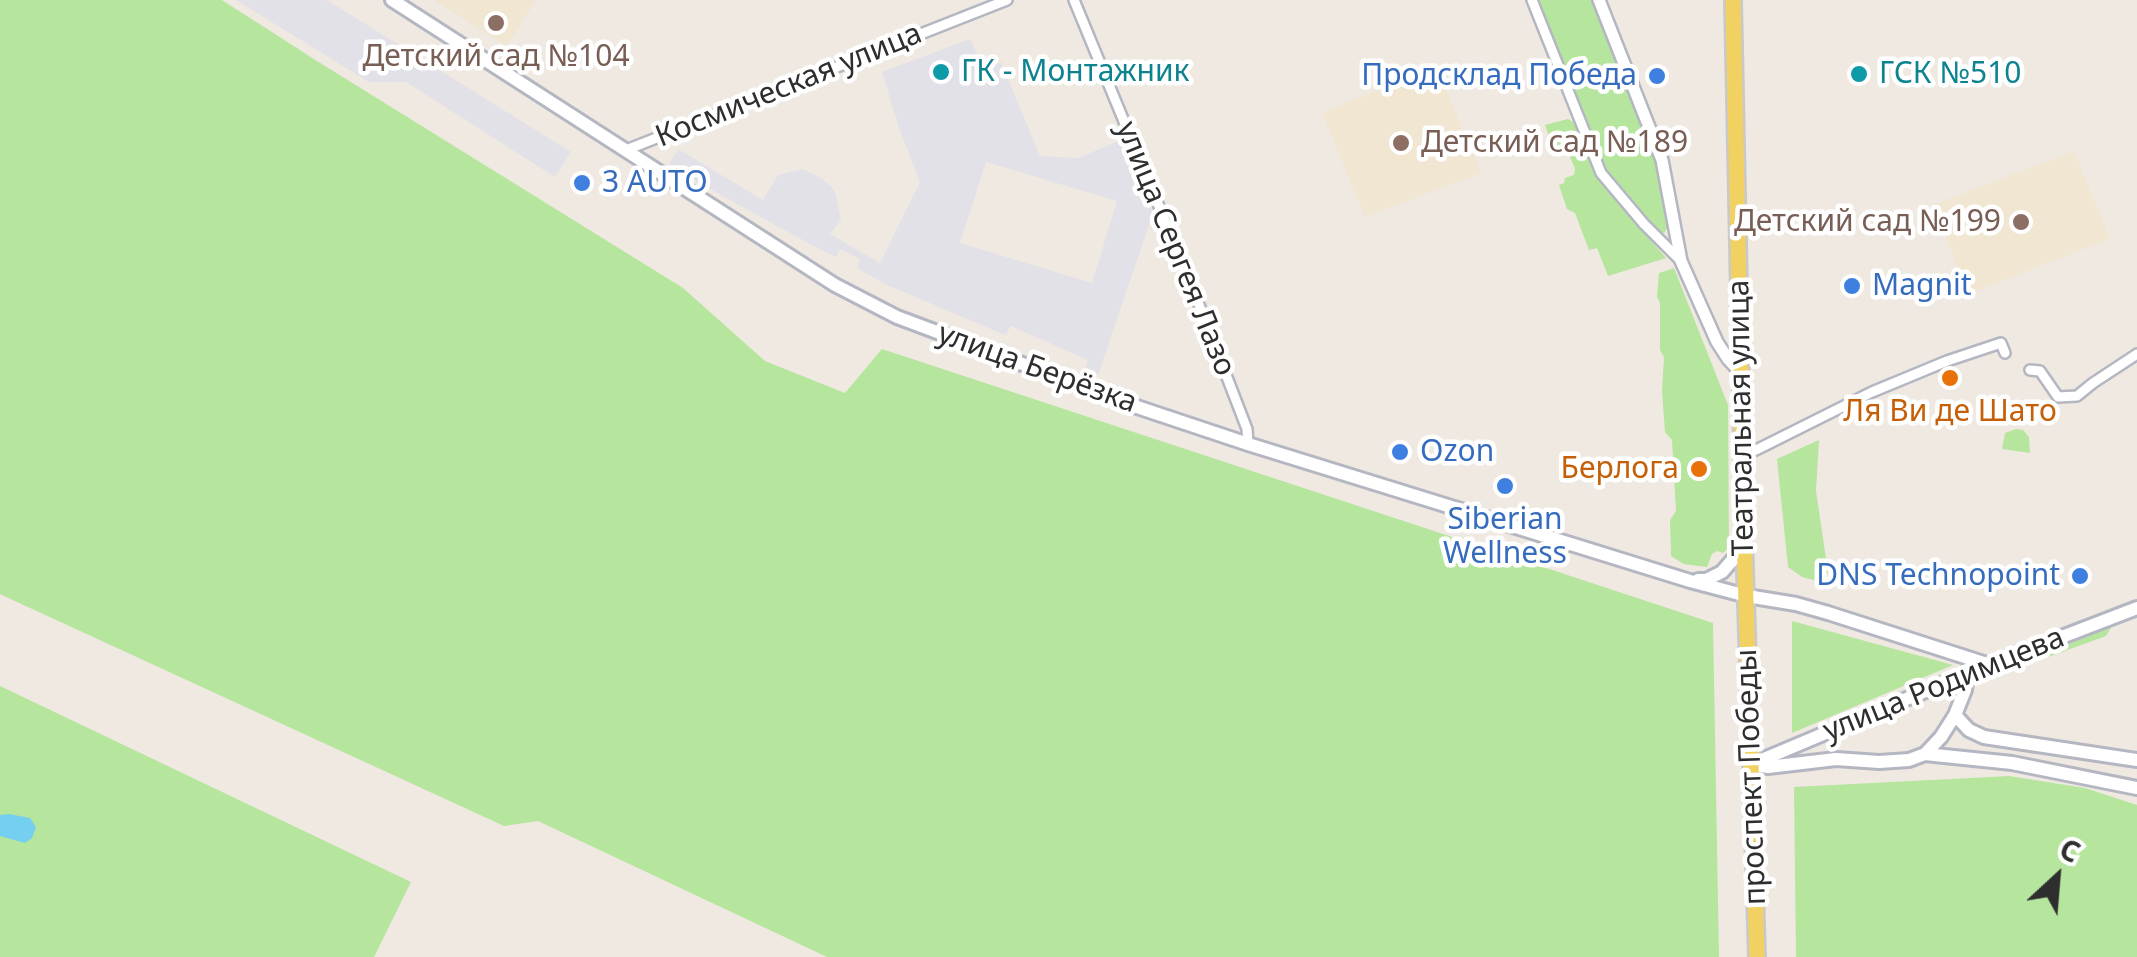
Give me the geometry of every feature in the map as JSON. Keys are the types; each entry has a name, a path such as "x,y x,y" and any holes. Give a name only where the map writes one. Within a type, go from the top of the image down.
{"main road":[{"name":"улица Берёзка","path":"392,0 869,304 1030,368 1248,444 1690,581 1828,612 1990,666"},
{"name":"Театральная улица","path":"1733,0 1747,596"},
{"path":"1690,581 1706,580 1722,572 1736,556 1744,536"},
{"name":"проспект Победы","path":"1747,596 1757,957"},
{"name":"улица Родимцева","path":"1752,764 1968,673 2137,608"},
{"path":"1752,764 1836,759 1894,761 1924,754 1941,738 1955,715 1965,690 1966,658"},
{"path":"1955,715 1969,730 1984,737 2137,760"},
{"path":"1924,754 2012,763 2137,788"}],"street":[{"name":"Космическая улица","path":"626,150 1008,0"},
{"name":"улица Сергея Лазо","path":"1074,0 1192,284 1247,429 1248,444"},
{"path":"1532,0 1601,173 1681,262"},
{"path":"1599,0 1656,142 1667,178 1681,262 1717,342 1741,372"},
{"path":"1742,454 1947,361 2001,342 2004,353"},
{"path":"2030,370 2040,371 2058,397 2077,396 2137,354"}],"shaded area":[{"path":"236,0 327,0 571,152 555,177 406,82 369,82"},
{"name":"Детский сад №104","path":"433,0 536,0 507,46"},
{"path":"970,39 984,68 1001,62 1040,156 1078,158 1121,140 1153,213 1098,375 1085,370 1088,360 1011,326 1005,335 887,285 857,268 860,259 840,249 836,257 668,166 678,149 763,200 778,175 803,169 823,179 835,191 841,220 830,234 880,263 920,182 882,72","holes":["986,162 1117,201 1092,283 960,243"]},
{"name":"Детский сад №189","path":"1436,66 1481,173 1365,217 1322,113"},
{"name":"Детский сад №199","path":"2074,151 2110,239 1968,294 1933,205"}],"green space":[{"path":"0,0 222,0 683,288 765,361 845,393 882,349 1713,623 1719,957 827,957 538,821 504,826 0,594"},
{"path":"1538,0 1591,0 1660,172 1668,227 1664,233 1616,186 1604,166"},
{"path":"1568,119 1575,123 1605,188 1666,258 1608,276 1597,248 1589,250 1559,185 1574,175 1575,169 1568,152 1559,154 1553,148 1545,125"},
{"path":"1674,268 1728,405 1729,548 1712,554 1707,567 1684,564 1671,556 1670,520 1676,511 1672,440 1665,432 1664,357 1660,350 1657,297 1659,273"},
{"path":"2016,429 2029,437 2030,453 2002,449 2005,433"},
{"path":"1819,440 1816,491 1828,572 1818,581 1802,577 1788,567 1777,459"},
{"path":"1792,621 1953,665 1792,733"},
{"path":"2112,626 2106,636 2048,657 2042,655"},
{"path":"0,686 411,882 374,957 0,957"},
{"path":"2009,776 2085,788 2137,805 2137,957 1796,957 1794,787"}],"water":[{"path":"0,815 30,818 36,827 32,838 25,843 0,836"}],"place":[{"name":"Детский сад №104","path":"496,23"},
{"name":"ГК - Монтажник","path":"941,72"},
{"name":"ГСК №510","path":"1859,74"},
{"name":"Продсклад Победа","path":"1657,76"},
{"name":"Детский сад №189","path":"1401,143"},
{"name":"3 AUTO","path":"582,183"},
{"name":"Детский сад №199","path":"2021,222"},
{"name":"Magnit","path":"1852,286"},
{"name":"Ля Ви де Шато","path":"1950,378"},
{"name":"Ozon","path":"1400,452"},
{"name":"Берлога","path":"1699,469"},
{"name":"Siberian Wellness","path":"1505,486"},
{"name":"DNS Technopoint","path":"2080,576"}]}
